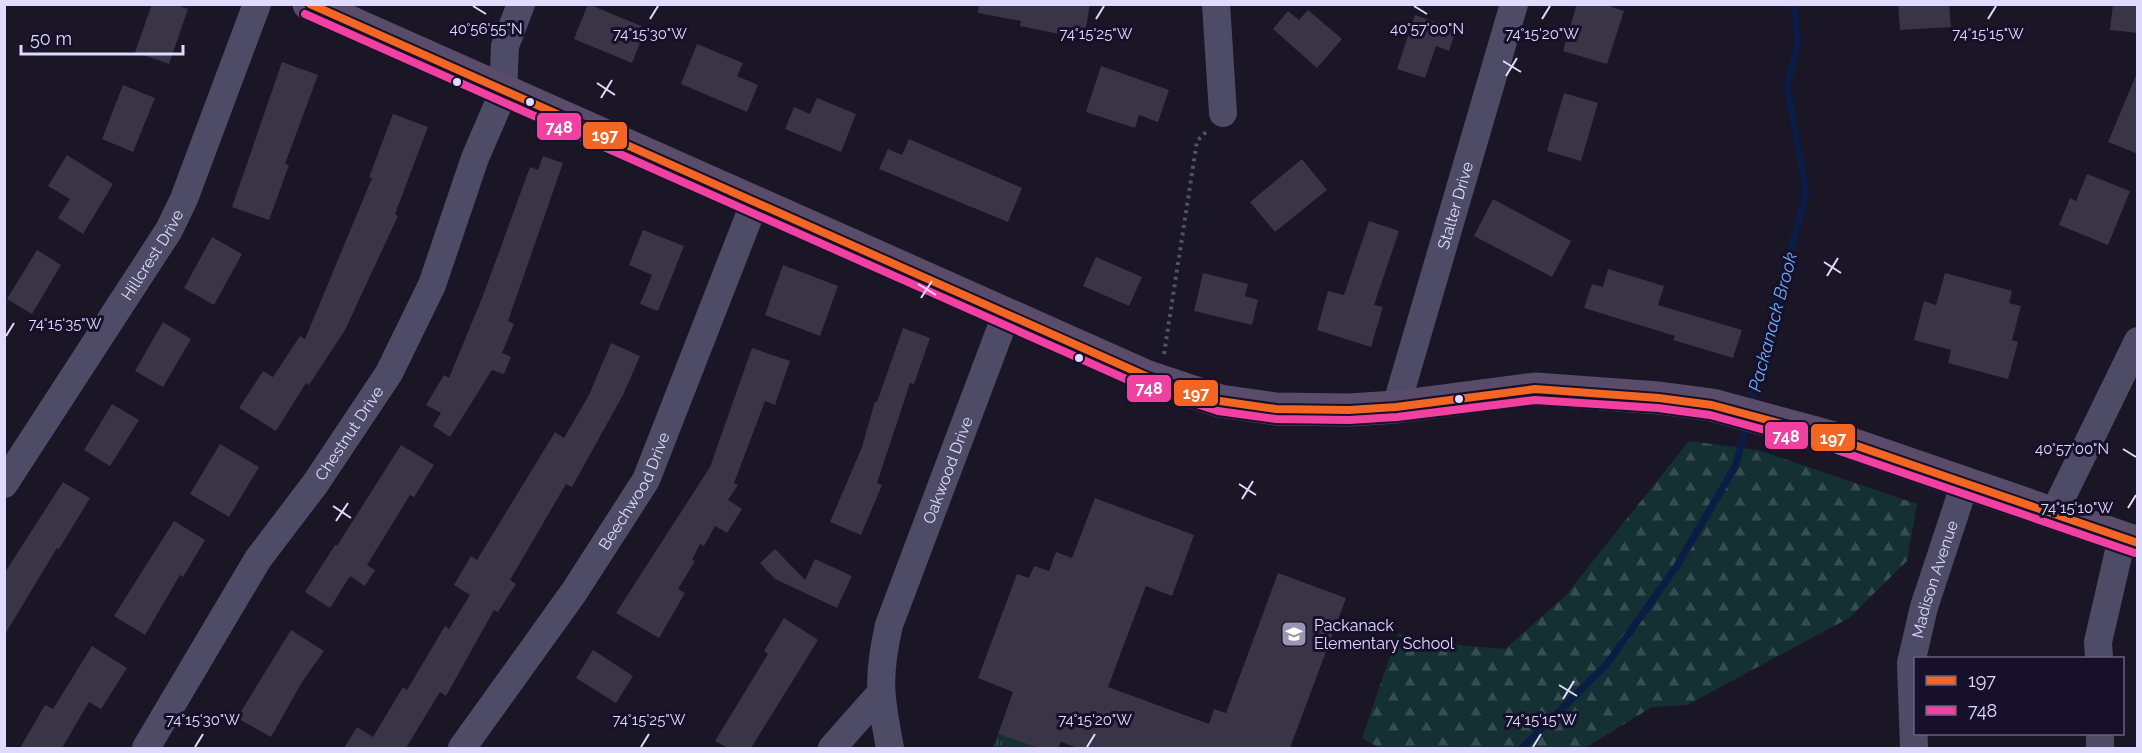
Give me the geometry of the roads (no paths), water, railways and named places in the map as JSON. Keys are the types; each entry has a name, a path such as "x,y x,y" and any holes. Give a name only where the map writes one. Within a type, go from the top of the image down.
{"main road":[{"path":"309,4 503,93 1006,315 1159,381 1209,399 1244,406 1349,410 1396,407 1534,389 1659,398 1744,413 1834,438 2130,540"}],"street":[{"name":"Hillcrest Drive","path":"4,484 169,230 184,199 257,4"},
{"path":"503,93 505,46 521,4"},
{"path":"1216,4 1223,113"},
{"name":"Stalter Drive","path":"1396,407 1514,4"},
{"name":"Chestnut Drive","path":"146,748 258,559 315,484 389,373 432,285 475,158 503,93"},
{"name":"Beechwood Drive","path":"462,748 505,684 574,592 646,480 754,204"},
{"name":"Oakwood Drive","path":"890,748 879,695 880,663 889,625 1006,315"},
{"path":"2054,513 2138,341"},
{"name":"Madison Avenue","path":"1914,748 1911,663 1924,608 1965,483"},
{"path":"2098,657 2098,642 2130,540"},
{"path":"832,748 879,695"}],"waterway":[{"name":"Packanack Brook","path":"1751,405 1806,193 1787,85 1798,43 1794,4"},
{"name":"Packanack Brook","path":"1522,748 1607,664 1678,564 1736,465 1747,422"}],"place":[{"name":"Packanack Elementary School","path":"1294,634"}]}
